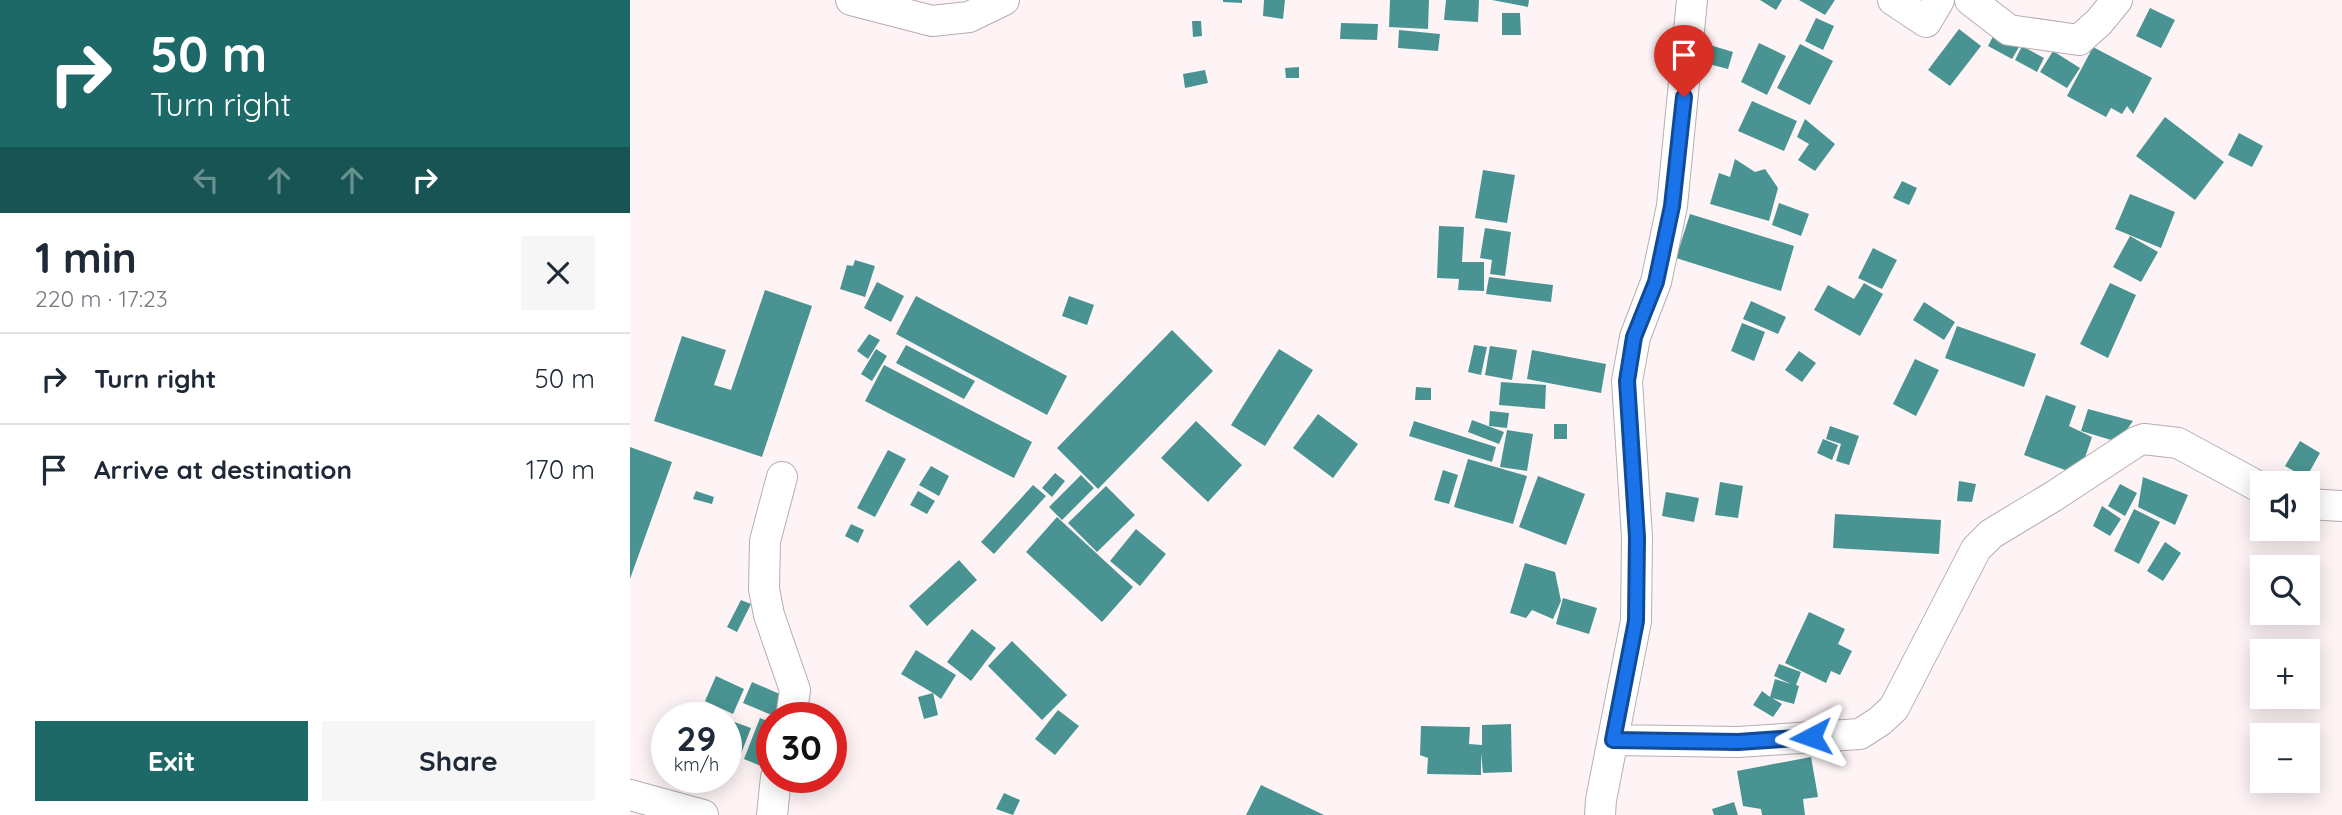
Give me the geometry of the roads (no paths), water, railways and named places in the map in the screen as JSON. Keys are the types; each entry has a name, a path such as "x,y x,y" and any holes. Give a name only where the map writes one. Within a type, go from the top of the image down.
{"street":[{"path":"851,0 932,21 969,17 1004,0"},
{"path":"1600,815 1636,621 1637,537 1627,381 1634,337 1656,282 1672,206 1692,0"},
{"path":"1893,0 1926,22 1939,0"},
{"path":"1970,0 2009,30 2079,40 2099,22 2117,0"},
{"path":"1613,740 1738,742 1860,734 1894,708 1976,549 1991,534 2136,442 2153,439 2178,443 2250,482"},
{"path":"782,477 765,541 764,589 769,615 794,690 793,702"},
{"path":"2320,505 2342,506"},
{"path":"772,815 774,793"},
{"path":"630,795 703,815"}]}
